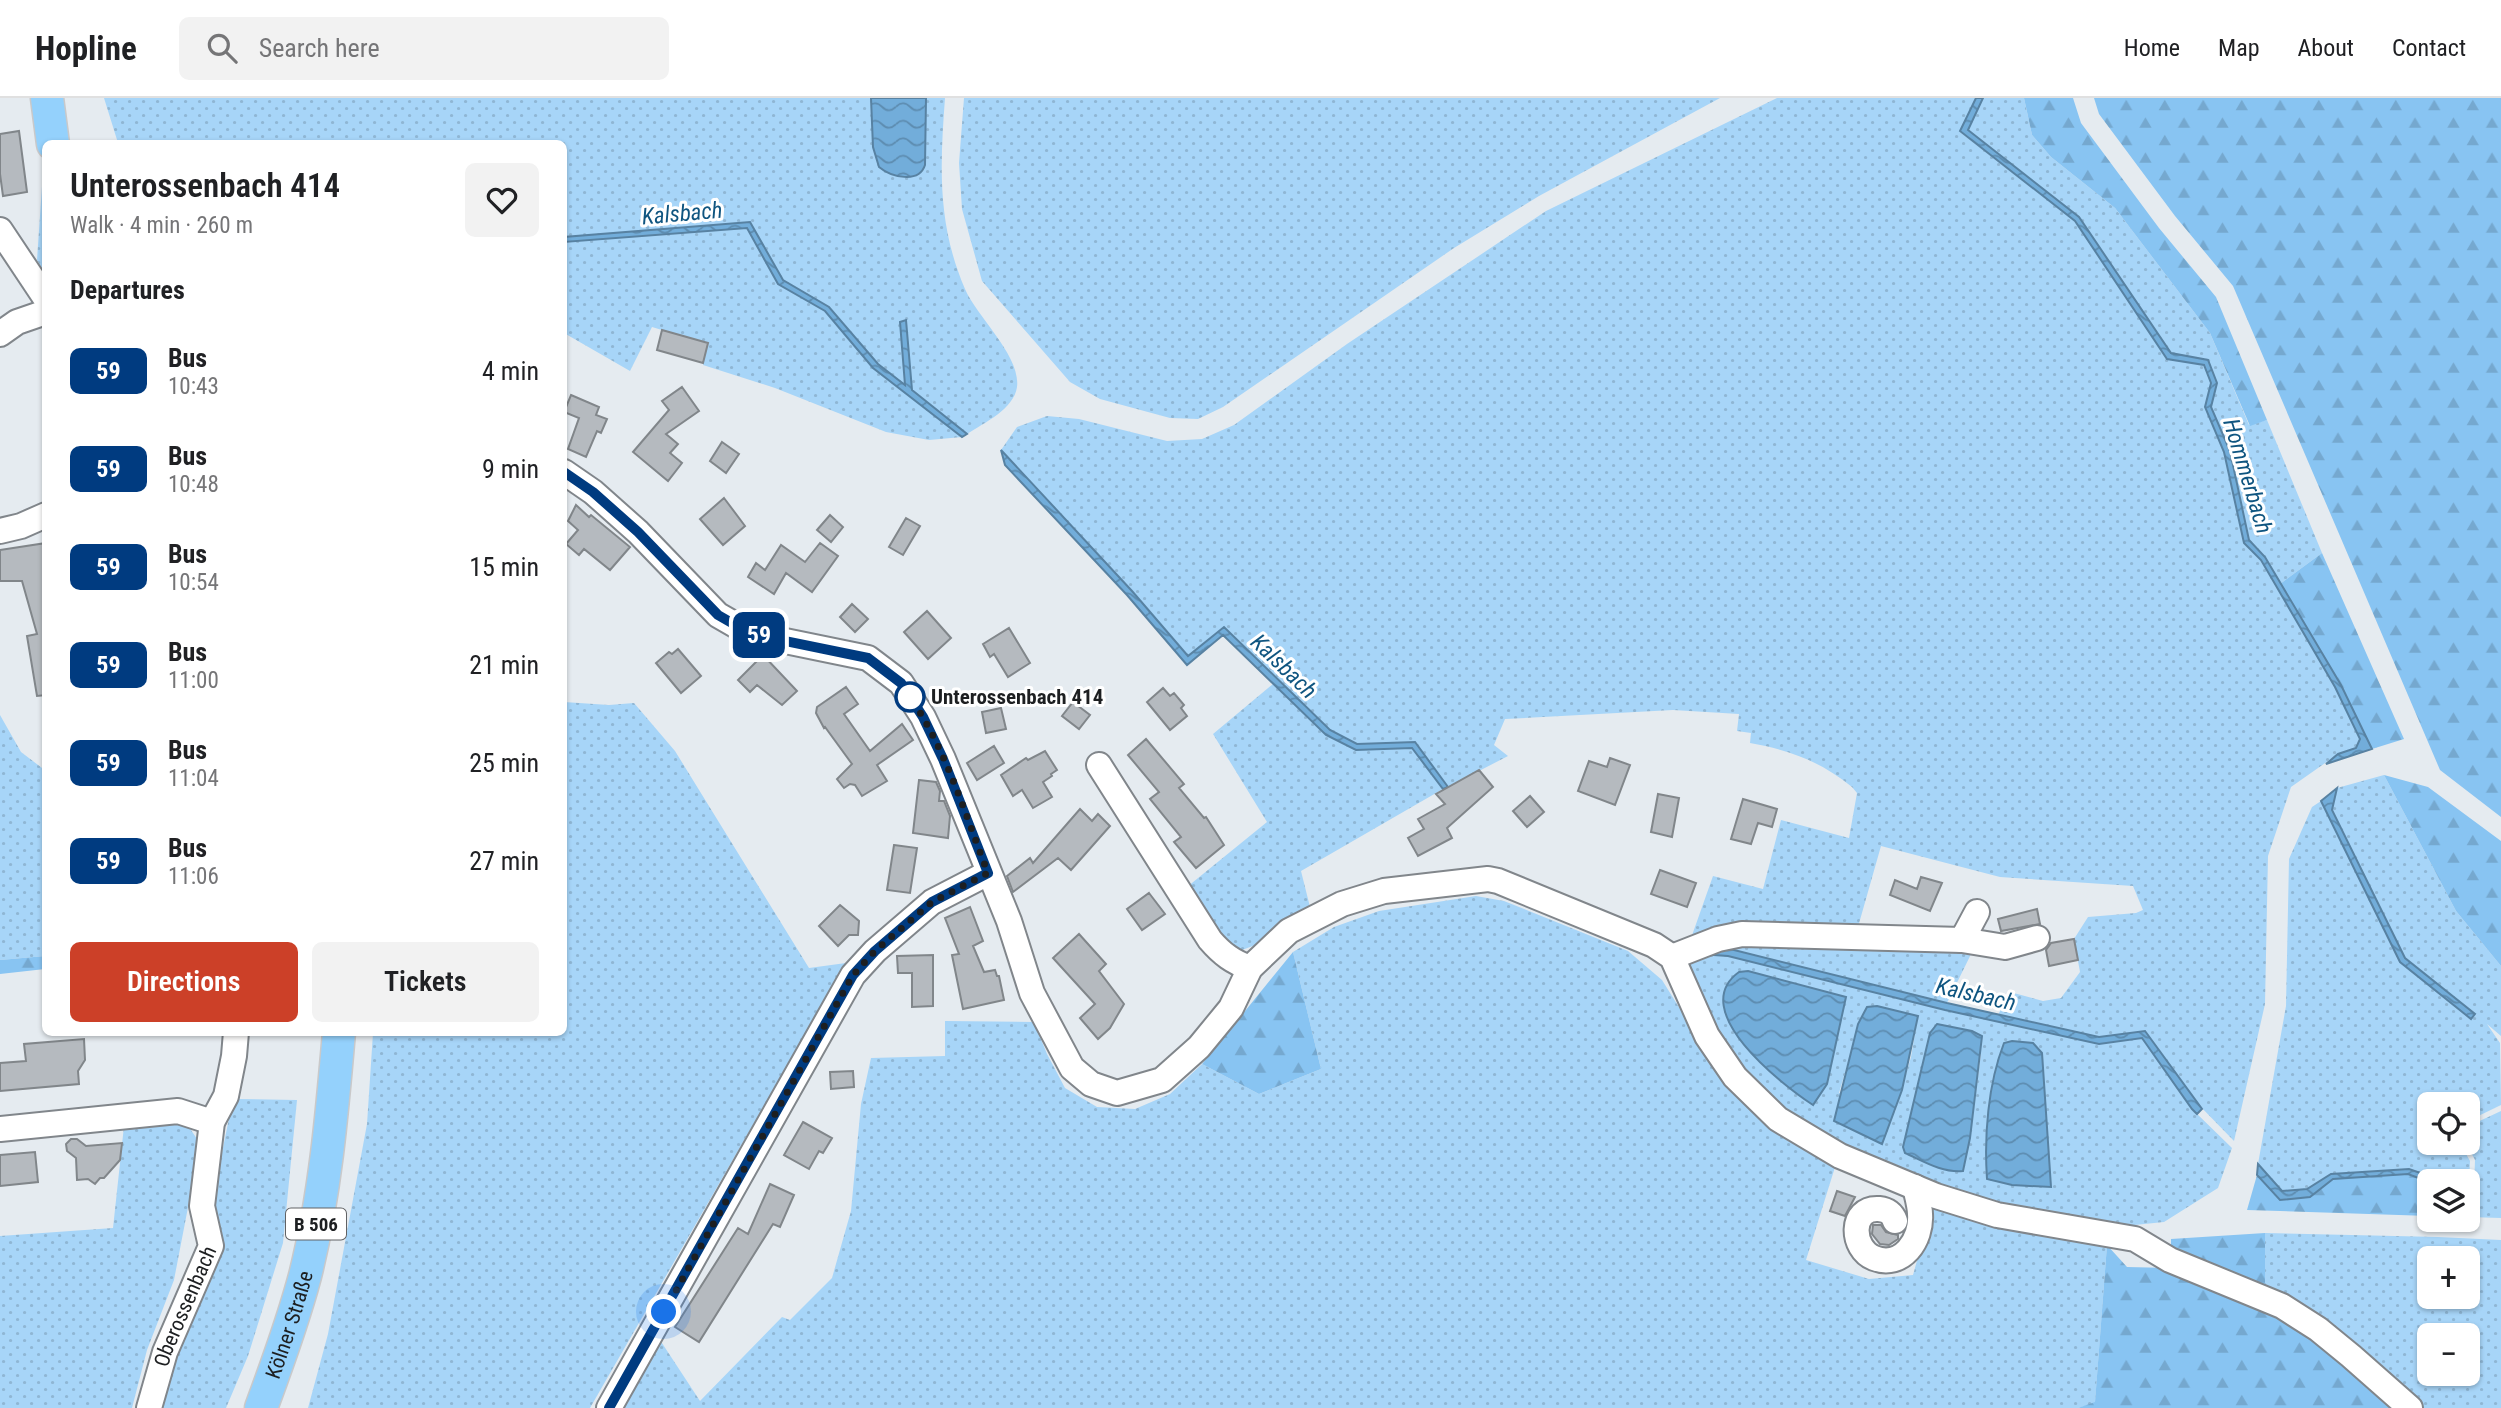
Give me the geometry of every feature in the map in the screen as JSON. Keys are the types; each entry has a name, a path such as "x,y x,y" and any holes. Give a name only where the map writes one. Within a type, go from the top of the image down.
{"main road":[{"path":"47,98 52,140"},
{"name":"Kölner Straße","path":"261,1408 304,1277 319,1208 330,1135 339,1036"}],"street":[{"path":"0,230 42,293"},
{"path":"0,334 17,322 42,314"},
{"path":"567,474 593,492 638,532 718,615 751,634 868,658 901,683 923,717 943,759 1009,921 1032,993 1072,1068 1091,1084 1117,1093 1162,1080 1199,1047 1231,1008 1250,968 1289,931 1342,904 1384,891 1488,879 1654,945 1672,957 1707,1036 1735,1077 1778,1119 1840,1156 1915,1187 1997,1215 2135,1239 2170,1260 2282,1306 2318,1329 2410,1408"},
{"path":"0,531 42,517"},
{"path":"1099,765 1210,940 1220,952 1250,968"},
{"path":"609,1408 853,975 875,951 932,902 988,873"},
{"path":"1962,940 1977,912"},
{"path":"1672,957 1718,939 1741,934 1962,940 2005,947 2037,938"},
{"name":"Oberossenbach","path":"149,1408 165,1352 211,1247 202,1206 212,1122 226,1096 236,1036"},
{"path":"0,1129 178,1111 212,1122"},
{"path":"1895,1221 1893,1215 1885,1210 1864,1212 1858,1220 1856,1231 1858,1246 1866,1255 1878,1260 1896,1260 1908,1252 1917,1237 1920,1216 1915,1187"}],"shaded area":[{"path":"48,98 47,140 45,140"},
{"path":"104,98 871,98 873,147 879,167 917,175 923,171 925,165 926,98 945,98 942,171 949,241 965,289 1012,363 1016,375 1015,395 997,415 967,434 912,390 905,320 900,323 906,386 878,364 829,307 783,280 750,222 567,237 567,140 117,140"},
{"path":"964,98 1720,98 1539,196 1454,248 1223,407 1198,419 1170,418 1100,399 1070,382 982,281 962,209 959,163"},
{"path":"1777,98 1976,98 1960,132 2075,221 2167,359 2204,365 2211,383 2205,407 2224,452 2244,543 2261,560 2335,687 2360,739 2356,748 2338,754 2291,787 2268,856 2265,1004 2234,1141 2198,1104 2145,1031 2099,1037 1998,1015 2010,992 2043,1001 2061,998 2080,972 2074,939 2088,917 2143,910 2133,886 2000,877 1881,846 1856,934 1690,941 1713,876 1763,889 1781,820 1849,838 1857,793 1852,787 1828,770 1804,758 1750,743 1751,733 1737,731 1739,714 1673,710 1505,719 1494,745 1508,756 1448,787 1415,742 1357,744 1330,730 1224,628 1188,657 1132,591 1001,450 1017,427 1047,416 1079,419 1167,441 1202,439 1234,425 1347,344 1546,211"},
{"path":"1983,98 2024,98 2032,135 2051,157 2115,208 2210,333 2249,425 2267,420 2322,553 2280,584 2265,557 2249,540 2230,451 2211,407 2217,383 2208,360 2171,353 2079,217 1968,130"},
{"path":"42,186 42,268 37,260"},
{"path":"747,228 778,284 825,311 873,368 962,437 929,440 886,432 775,388 703,365 708,344 652,327 630,371 567,335 567,242"},
{"path":"1273,684 1326,735 1356,750 1412,748 1443,789 1301,871 1311,911 1261,943 1242,950 1227,946 1187,887 1267,822 1213,734"},
{"path":"567,702 609,705 634,703 675,751 809,968 846,963 590,1408 308,1408 328,1334 367,1124 373,1036 567,1036"},
{"path":"0,715 21,752 42,768 42,956 0,960"},
{"path":"2384,775 2456,911 2501,966 2501,1036 2487,1024 2500,1043 2501,1105 2480,1115 2480,1092 2417,1092 2417,1155 2467,1155 2470,1169 2417,1169 2417,1172 2409,1169 2331,1174 2307,1189 2282,1192 2258,1164 2286,1006 2289,859 2312,807 2321,801 2400,962 2474,1015 2405,958 2332,810 2337,788"},
{"path":"1476,896 1504,901 1628,951 1662,980 1700,1041 1836,1164 1806,1260 1869,1279 1913,1275 1933,1203 2107,1245 2095,1403 2078,1408 616,1408 658,1337 700,1401 782,1317 790,1320 832,1278 851,1211 861,1104 871,1058 945,1056 945,1021 1034,1022 1065,1088 1097,1107 1135,1109 1170,1094 1202,1064 1259,1094 1321,1069 1293,952 1334,927 1379,911"},
{"path":"1718,946 1975,946 1947,1003"},
{"path":"1699,954 1728,956 1945,1010 2099,1044 2142,1038 2192,1109 2232,1148 2218,1188 2164,1222 2115,1227 1998,1208 1843,1149 1783,1112 1741,1071 1715,1031 1688,970 1692,960","holes":["1877,1006 1918,1016 1911,1057 1895,1112 1839,1093 1862,1015 1867,1008","2022,1041 2043,1067 2051,1187 1987,1179 1989,1114 2002,1049","1925,1053 1981,1054 1963,1171 1903,1147"]},
{"path":"233,1099 297,1100 283,1243 248,1356 226,1408 163,1408 176,1360 219,1259 223,1239 212,1201"},
{"path":"2501,1111 2501,1218 2480,1217 2480,1169 2475,1169 2472,1155 2480,1155 2480,1121"},
{"path":"177,1121 189,1127 197,1139 195,1171 174,1280 147,1350 132,1408 0,1408 0,1236 113,1228 124,1126"},
{"path":"2265,1233 2501,1240 2501,1408 2421,1408 2265,1291"}],"green space":[{"path":"2024,98 2073,98 2081,123 2159,228 2216,297 2267,420 2250,426 2210,333 2115,208 2051,157 2032,135"},
{"path":"2094,98 2501,98 2501,817 2440,770 2233,286 2175,216 2099,114"},
{"path":"2322,553 2404,739 2372,749 2341,685 2280,584"},
{"path":"2384,775 2428,787 2501,841 2501,966 2456,911"},
{"path":"1293,952 1321,1069 1259,1094 1202,1064"},
{"path":"42,956 42,969 0,974 0,960"},
{"path":"2408,1174 2417,1177 2417,1216 2247,1210 2257,1175 2280,1200 2310,1197 2333,1179"},
{"path":"2265,1233 2265,1291 2171,1252 2171,1239"},
{"path":"2107,1245 2127,1267 2170,1268 2278,1312 2399,1408 2078,1408 2095,1402"}],"water":[{"path":"871,98 926,98 925,165 917,175 897,176 879,167 873,147"},
{"path":"1976,98 1983,98 1968,130 2079,217 2171,353 2208,360 2217,383 2211,407 2230,451 2249,540 2265,557 2341,685 2372,749 2326,764 2338,754 2356,748 2360,739 2335,687 2261,560 2244,543 2224,452 2205,407 2211,383 2204,365 2167,359 2075,221 1960,131"},
{"path":"750,222 783,280 829,307 878,364 905,385 900,322 906,320 912,390 967,434 962,437 873,368 825,311 778,284 747,228 567,242 567,237"},
{"path":"1001,450 1132,591 1188,656 1224,627 1330,730 1357,744 1415,742 1448,787 1443,789 1412,748 1356,750 1326,735 1223,635 1187,665 1127,595 1005,465"},
{"path":"2337,788 2332,810 2405,958 2475,1014 2471,1019 2400,962 2321,801"},
{"path":"1718,946 1947,1003 2099,1037 2145,1031 2202,1109 2197,1114 2192,1109 2142,1038 2099,1044 1945,1010 1728,956 1699,954"},
{"path":"1748,971 1846,997 1827,1084 1813,1105 1762,1064 1744,1045 1731,1025 1724,1006 1726,988 1739,972"},
{"path":"1877,1006 1918,1016 1902,1090 1882,1144 1834,1121 1858,1024 1867,1007"},
{"path":"1937,1024 1972,1031 1982,1036 1970,1138 1963,1171 1933,1166 1905,1153 1903,1147 1930,1033"},
{"path":"2004,1043 2033,1043 2042,1053 2051,1187 2012,1185 1987,1179 1987,1128 1994,1076"},
{"path":"2258,1164 2282,1191 2307,1189 2331,1174 2409,1169 2417,1172 2417,1177 2408,1174 2333,1179 2310,1197 2280,1200 2257,1175"}],"building":[{"path":"19,131 27,192 3,196 0,134"},
{"path":"662,330 708,343 703,363 657,350"},
{"path":"682,387 699,411 666,434 678,444 670,453 682,463 668,481 633,452 669,410 662,401"},
{"path":"571,395 599,407 596,415 607,419 601,433 597,431 586,457 568,449 579,418 567,413"},
{"path":"722,442 739,454 726,473 710,461"},
{"path":"724,498 745,526 723,545 700,519"},
{"path":"576,505 630,547 610,570 584,549 579,555 567,545 578,530 568,521"},
{"path":"830,515 843,527 831,542 817,530"},
{"path":"906,518 920,526 903,555 889,547"},
{"path":"820,543 838,556 812,592 786,573 774,594 748,577 756,563 765,570 781,545 805,562"},
{"path":"42,544 42,695 37,696 27,636 37,634 22,581 0,581 0,550"},
{"path":"852,604 868,619 855,632 840,617"},
{"path":"927,611 951,638 928,659 904,632"},
{"path":"1009,628 1030,663 1008,677 994,654 990,657 983,644"},
{"path":"678,649 701,676 681,693 656,663 669,652 672,654"},
{"path":"763,655 797,691 782,705 757,685 750,692 738,680"},
{"path":"846,687 858,704 844,714 870,751 902,724 913,740 877,765 887,781 862,796 855,785 850,784 844,788 837,779 852,764 824,728 816,713 817,707"},
{"path":"1163,688 1170,696 1174,693 1184,705 1181,708 1187,716 1170,730 1147,702"},
{"path":"1073,702 1090,715 1079,729 1062,716"},
{"path":"1001,708 1006,729 986,733 982,712"},
{"path":"1146,739 1184,784 1179,788 1204,818 1206,817 1224,845 1196,868 1174,842 1181,837 1150,799 1159,792 1128,755"},
{"path":"994,746 1004,763 977,780 967,763"},
{"path":"1045,751 1057,770 1043,782 1052,797 1033,808 1022,790 1013,796 1001,775 1026,758 1028,760"},
{"path":"1610,758 1630,765 1615,805 1578,791 1589,761 1607,767"},
{"path":"1479,770 1493,787 1447,828 1452,838 1418,856 1408,838 1424,829 1418,819 1445,804 1436,794"},
{"path":"919,780 936,782 940,791 939,801 944,801 950,816 948,838 913,833"},
{"path":"1658,794 1679,798 1672,837 1651,832"},
{"path":"1530,796 1544,812 1527,827 1513,811"},
{"path":"1743,799 1777,809 1772,827 1758,823 1751,844 1731,839"},
{"path":"1080,809 1092,821 1098,814 1110,826 1071,870 1058,858 1013,892 1007,876 1030,858 1033,863"},
{"path":"894,845 917,848 910,893 887,890"},
{"path":"1660,870 1696,883 1687,907 1651,894"},
{"path":"1921,877 1942,883 1930,911 1890,895 1895,880 1917,889"},
{"path":"1149,893 1165,914 1142,930 1127,909"},
{"path":"840,905 859,921 858,935 849,935 838,946 819,926"},
{"path":"970,907 983,941 973,946 984,972 995,970 999,976 1004,1000 963,1009 952,955 959,954 945,918"},
{"path":"2037,909 2040,924 2001,931 1998,919"},
{"path":"1079,934 1106,964 1099,971 1124,1004 1110,1028 1098,1039 1080,1018 1095,1004 1053,958"},
{"path":"2074,939 2078,960 2049,966 2046,950 2051,943"},
{"path":"933,955 933,1006 912,1007 912,973 898,973 897,956"},
{"path":"84,1039 85,1060 78,1071 79,1084 0,1091 0,1063 26,1061 24,1044"},
{"path":"853,1071 854,1087 831,1089 830,1072"},
{"path":"803,1122 832,1138 823,1153 819,1151 809,1169 784,1155"},
{"path":"71,1139 77,1139 86,1146 122,1143 120,1160 95,1184 88,1179 77,1180 76,1158 67,1151 66,1144"},
{"path":"35,1152 38,1182 0,1186 0,1155"},
{"path":"770,1184 794,1195 780,1227 773,1224 699,1342 675,1327 738,1228 748,1234"},
{"path":"1837,1191 1855,1197 1845,1216 1830,1211"},
{"path":"1873,1225 1881,1225 1886,1232 1898,1235 1898,1239 1889,1245 1880,1244 1872,1234"}],"bus line":[{"name":"59","path":"567,474 593,492 638,532 718,615 751,634 868,658 901,683 923,717 943,759 988,873 932,902 875,951 853,975 609,1408"}],"place":[{"name":"Unterossenbach 414","path":"910,697"}],"route":[{"path":"664,1312 853,975 875,951 932,902 988,873 943,759 910,697"}],"water label":[{"name":"Kalsbach","path":"682,213"},
{"name":"Hommerbach","path":"2248,476"},
{"name":"Kalsbach","path":"1284,666"},
{"name":"Kalsbach","path":"1976,994"}]}
